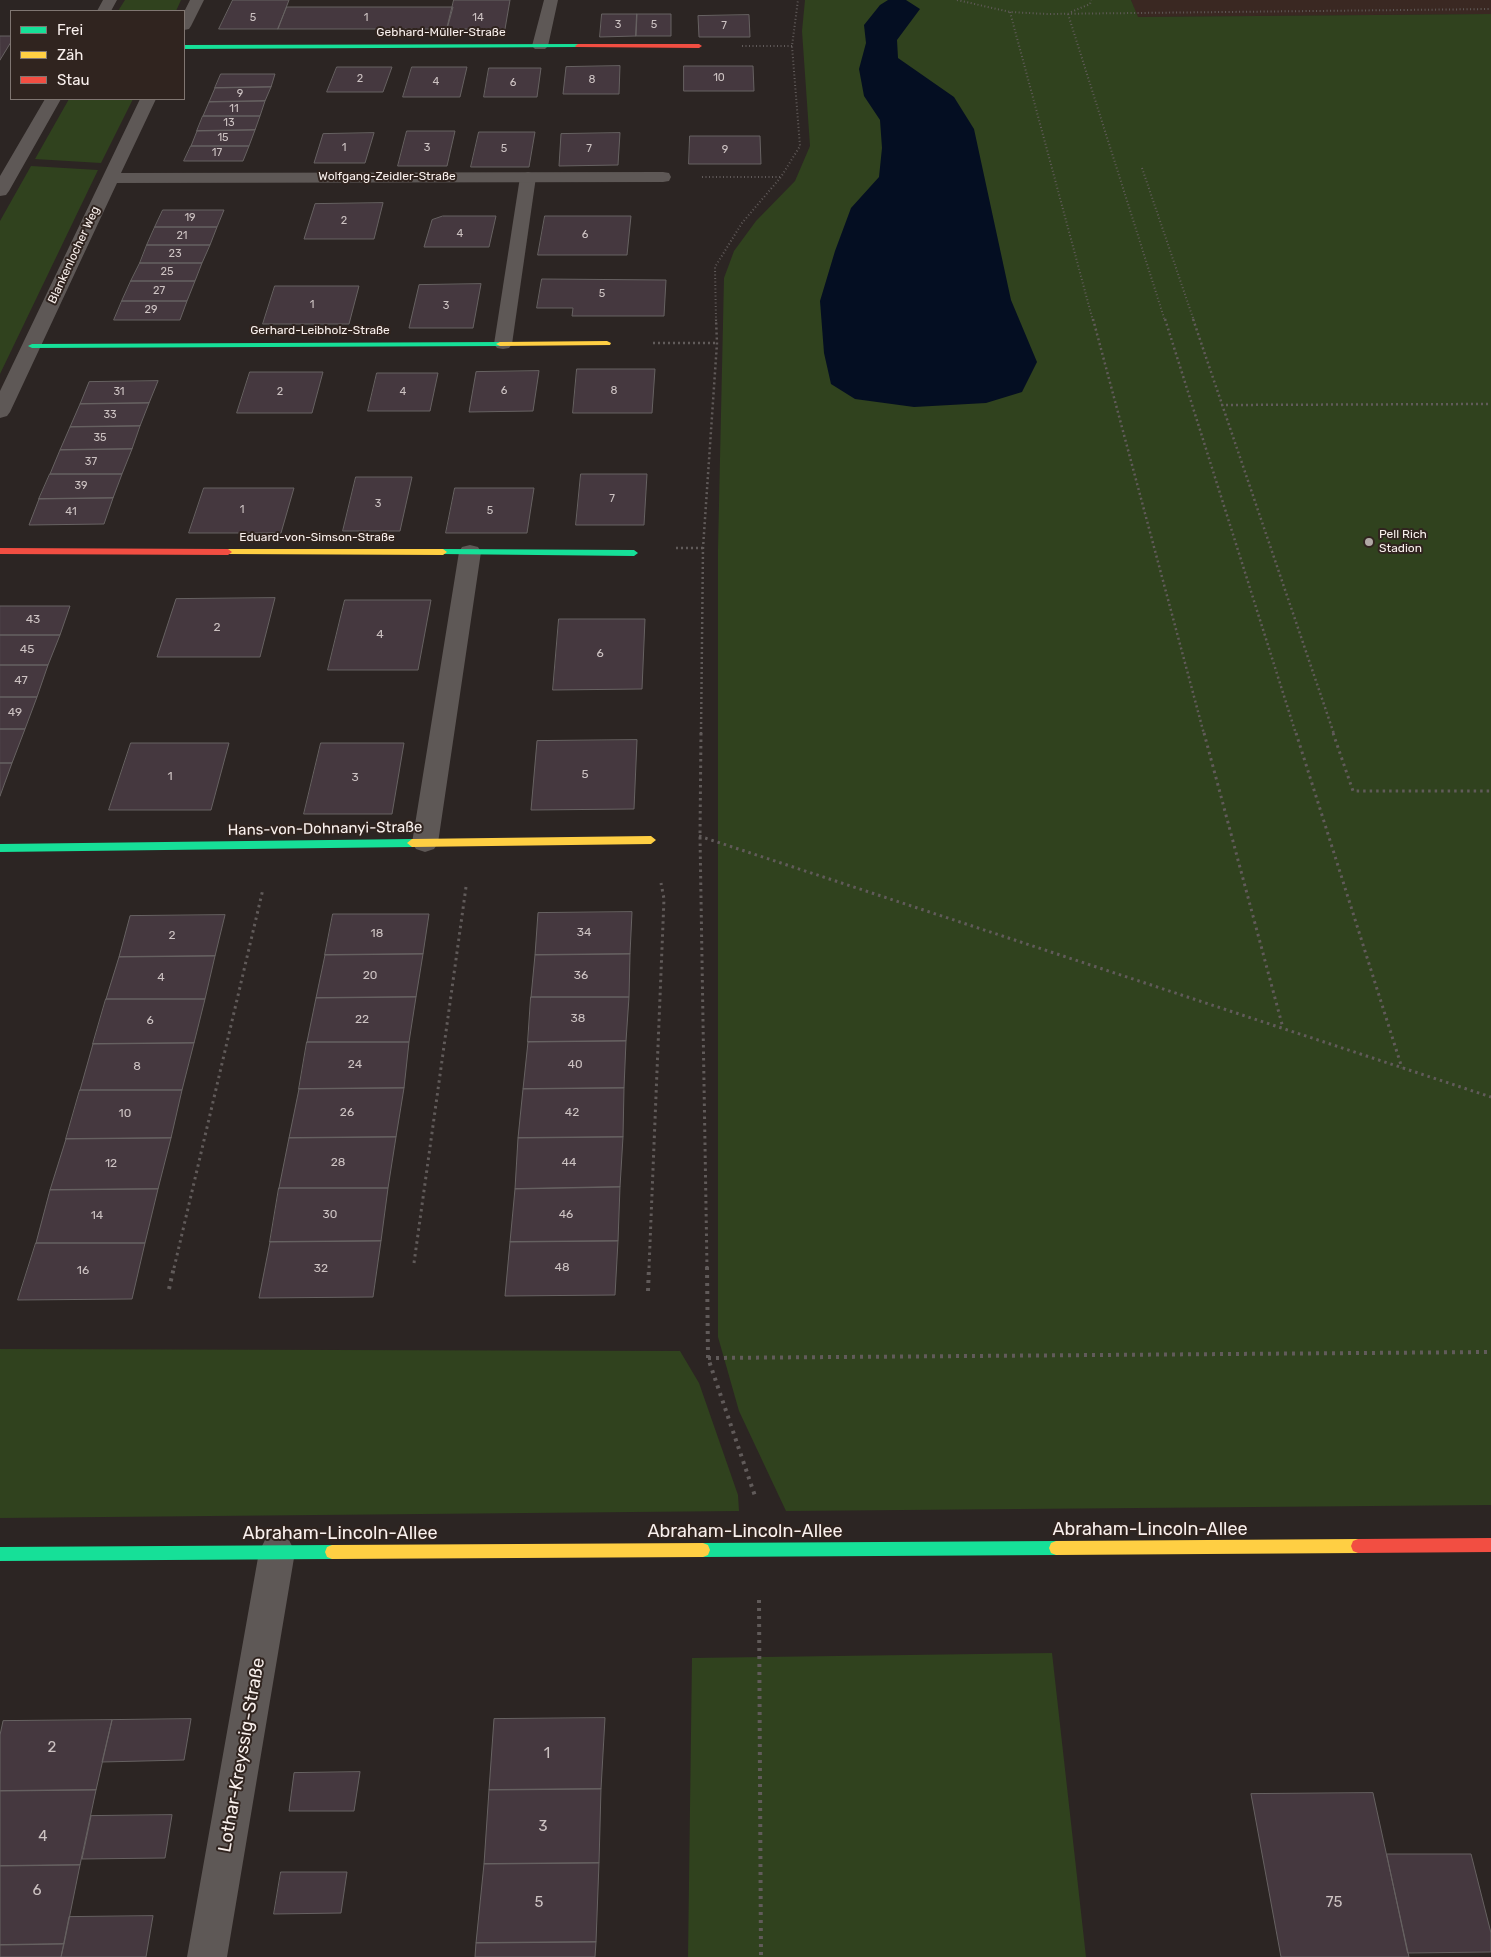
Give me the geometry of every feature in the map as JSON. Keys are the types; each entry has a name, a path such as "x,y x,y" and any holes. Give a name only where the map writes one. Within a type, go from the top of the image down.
{"street":[{"path":"185,24 197,0"},
{"path":"540,46 551,0"},
{"name":"Gebhard-Müller-Straße","path":"185,47 699,46"},
{"path":"0,191 15,150 52,100"},
{"name":"Blankenlocher Weg","path":"0,412 148,100"},
{"name":"Wolfgang-Zeidler-Straße","path":"110,178 663,177"},
{"name":"Gerhard-Leibholz-Straße","path":"32,346 607,343"},
{"name":"Eduard-von-Simson-Straße","path":"0,551 634,553"},
{"path":"424,843 470,552"},
{"name":"Hans-von-Dohnanyi-Straße","path":"0,848 651,840"},
{"name":"Abraham-Lincoln-Allee","path":"0,1554 1491,1545"},
{"name":"Lothar-Kreyssig-Straße","path":"207,1957 277,1552"}],"lane":[{"path":"502,344 528,177"}],"path":[{"path":"761,1957 758,1549 755,1492 708,1358 700,836 703,548 717,343 715,267 742,223 782,177 800,146 792,46 798,0"},
{"path":"957,0 1010,12 1068,14 1491,9"},
{"path":"1068,14 1090,4 1091,0"},
{"path":"1010,12 1283,1029"},
{"path":"1068,14 1402,1068"},
{"path":"699,46 792,46"},
{"path":"1142,168 1352,791 1491,791"},
{"path":"663,177 782,177"},
{"path":"607,343 717,343"},
{"path":"1221,405 1491,404"},
{"path":"700,836 1491,1097"},
{"path":"648,1291 664,899 651,840"},
{"path":"414,1263 472,842"},
{"path":"169,1289 273,845"},
{"path":"708,1358 1491,1352"}],"shaded area":[{"path":"1131,0 1491,0 1491,14 1137,17"}],"green space":[{"path":"125,0 181,0 176,10 119,10"},
{"path":"805,0 1131,0 1138,17 1491,14 1491,1505 786,1511 739,1411 718,1337 718,549 724,278 734,251 756,221 795,181 810,146 802,31"},
{"path":"68,100 132,100 101,163 35,159"},
{"path":"31,166 98,170 0,374 0,221"},
{"path":"0,1349 680,1351 699,1383 738,1495 739,1511 0,1518"},
{"path":"1052,1653 1086,1957 688,1957 692,1658"}],"water":[{"path":"888,0 906,0 920,9 897,40 898,58 954,97 974,129 1011,300 1037,362 1022,392 986,403 914,407 855,399 831,384 824,353 820,301 835,251 851,208 879,177 882,148 880,120 864,96 859,69 866,43 864,25 880,5"}],"building":[{"path":"233,0 289,0 278,29 219,29"},
{"path":"454,0 510,0 505,29 447,29"},
{"path":"287,7 453,7 447,29 278,29"},
{"path":"602,14 637,14 636,36 600,37"},
{"path":"637,14 671,14 671,36 636,36"},
{"path":"749,15 750,37 699,37 698,16"},
{"path":"0,36 10,36 10,44 0,60"},
{"path":"620,66 619,94 563,94 566,67"},
{"path":"684,66 753,66 754,91 684,91"},
{"path":"337,67 392,67 383,92 327,92"},
{"path":"412,67 467,67 460,97 403,97"},
{"path":"489,68 541,68 537,97 484,97"},
{"path":"221,74 275,74 271,87 215,88"},
{"path":"271,87 265,101 209,102 215,88"},
{"path":"265,101 260,116 203,116 209,102"},
{"path":"203,116 260,116 255,130 197,131"},
{"path":"255,130 249,146 191,146 197,131"},
{"path":"407,131 455,131 447,166 398,166"},
{"path":"479,132 535,132 529,167 471,167"},
{"path":"374,133 365,163 314,163 323,134"},
{"path":"620,133 618,165 559,166 561,134"},
{"path":"690,136 760,136 761,164 689,164"},
{"path":"191,146 249,146 243,161 184,161"},
{"path":"383,203 374,239 304,239 315,204"},
{"path":"163,210 224,210 217,227 155,227"},
{"path":"443,216 496,216 489,247 424,247 432,220"},
{"path":"545,216 631,216 627,255 538,255"},
{"path":"155,227 217,227 210,245 147,245"},
{"path":"147,245 210,245 202,263 140,263"},
{"path":"140,263 202,263 195,281 131,281"},
{"path":"542,279 666,280 664,316 572,316 573,308 537,308"},
{"path":"131,281 195,281 187,301 122,301"},
{"path":"481,284 473,328 409,328 419,285"},
{"path":"275,286 359,286 349,324 263,324"},
{"path":"122,301 187,301 180,320 114,320"},
{"path":"577,369 655,369 652,413 573,413"},
{"path":"539,371 533,411 469,412 476,372"},
{"path":"250,372 323,372 312,413 237,413"},
{"path":"377,373 438,373 430,411 368,411"},
{"path":"158,381 149,403 80,404 89,382"},
{"path":"149,403 140,426 70,427 80,404"},
{"path":"140,426 132,449 60,450 70,427"},
{"path":"132,449 122,474 50,474 60,450"},
{"path":"50,474 122,474 113,498 39,499"},
{"path":"581,474 647,474 644,525 576,525"},
{"path":"356,477 412,477 400,531 343,531"},
{"path":"204,488 294,488 281,533 189,533"},
{"path":"455,488 534,488 527,533 446,533"},
{"path":"113,498 104,524 29,525 39,499"},
{"path":"275,598 260,657 157,657 176,599"},
{"path":"345,600 431,600 418,670 328,670"},
{"path":"0,606 70,606 60,635 0,635"},
{"path":"559,619 645,619 642,689 553,690"},
{"path":"0,635 60,635 48,665 0,665"},
{"path":"0,665 48,665 37,697 0,697"},
{"path":"0,697 37,697 25,729 0,729"},
{"path":"0,729 25,729 12,763 0,763"},
{"path":"637,740 634,809 531,810 537,741"},
{"path":"131,743 229,743 211,810 109,810"},
{"path":"321,743 404,743 392,814 304,814"},
{"path":"0,763 12,763 0,796"},
{"path":"632,912 630,954 535,955 538,913"},
{"path":"333,914 429,914 423,954 325,955"},
{"path":"225,915 215,956 119,957 130,916"},
{"path":"423,954 416,997 316,998 325,955"},
{"path":"630,954 629,997 531,997 535,955"},
{"path":"215,956 205,999 106,999 119,957"},
{"path":"416,997 409,1042 307,1042 316,998"},
{"path":"531,997 629,997 626,1041 528,1042"},
{"path":"106,999 205,999 194,1043 93,1044"},
{"path":"626,1041 624,1088 523,1089 528,1042"},
{"path":"307,1042 409,1042 404,1088 299,1089"},
{"path":"194,1043 182,1090 80,1090 93,1044"},
{"path":"404,1088 396,1137 289,1138 299,1089"},
{"path":"624,1088 623,1137 518,1138 523,1089"},
{"path":"80,1090 182,1090 171,1138 66,1139"},
{"path":"396,1137 388,1188 279,1188 289,1138"},
{"path":"623,1137 620,1187 515,1189 518,1138"},
{"path":"171,1138 158,1189 50,1190 66,1139"},
{"path":"620,1187 618,1241 510,1242 515,1189"},
{"path":"279,1188 388,1188 381,1241 270,1242"},
{"path":"158,1189 145,1243 36,1243 50,1190"},
{"path":"381,1241 373,1297 259,1298 270,1242"},
{"path":"618,1241 615,1295 505,1296 510,1242"},
{"path":"36,1243 145,1243 132,1299 18,1300"},
{"path":"605,1718 601,1789 489,1790 494,1719"},
{"path":"191,1719 184,1760 102,1762 112,1720"},
{"path":"112,1720 96,1790 0,1791 0,1735 3,1721"},
{"path":"360,1772 354,1811 289,1811 294,1773"},
{"path":"601,1789 599,1863 484,1864 489,1790"},
{"path":"96,1790 80,1865 0,1866 0,1791"},
{"path":"1373,1793 1409,1957 1281,1957 1251,1794"},
{"path":"172,1815 165,1858 82,1859 91,1816"},
{"path":"1387,1854 1471,1854 1491,1933 1491,1952 1408,1953"},
{"path":"599,1863 596,1942 476,1943 484,1864"},
{"path":"80,1865 64,1944 0,1945 0,1866"},
{"path":"281,1872 347,1872 341,1913 274,1914"},
{"path":"153,1916 146,1957 61,1957 69,1917"},
{"path":"596,1942 595,1957 475,1957 476,1943"},
{"path":"64,1944 61,1957 0,1957 0,1945"}],"traffic: fast":[{"path":"185,47 578,46"},
{"path":"32,346 500,344"},
{"path":"443,552 634,553"},
{"path":"0,848 412,843"},
{"path":"703,1550 1056,1548"},
{"path":"0,1554 332,1552"}],"traffic: slow":[{"path":"500,344 607,343"},
{"path":"228,552 443,552"},
{"path":"412,843 651,840"},
{"path":"1056,1548 1358,1546"},
{"path":"332,1552 703,1550"}],"traffic: jam":[{"path":"578,46 699,46"},
{"path":"0,551 228,552"},
{"path":"1358,1546 1491,1545"}],"place":[{"name":"Pell Rich Stadion","path":"1369,542"}]}
